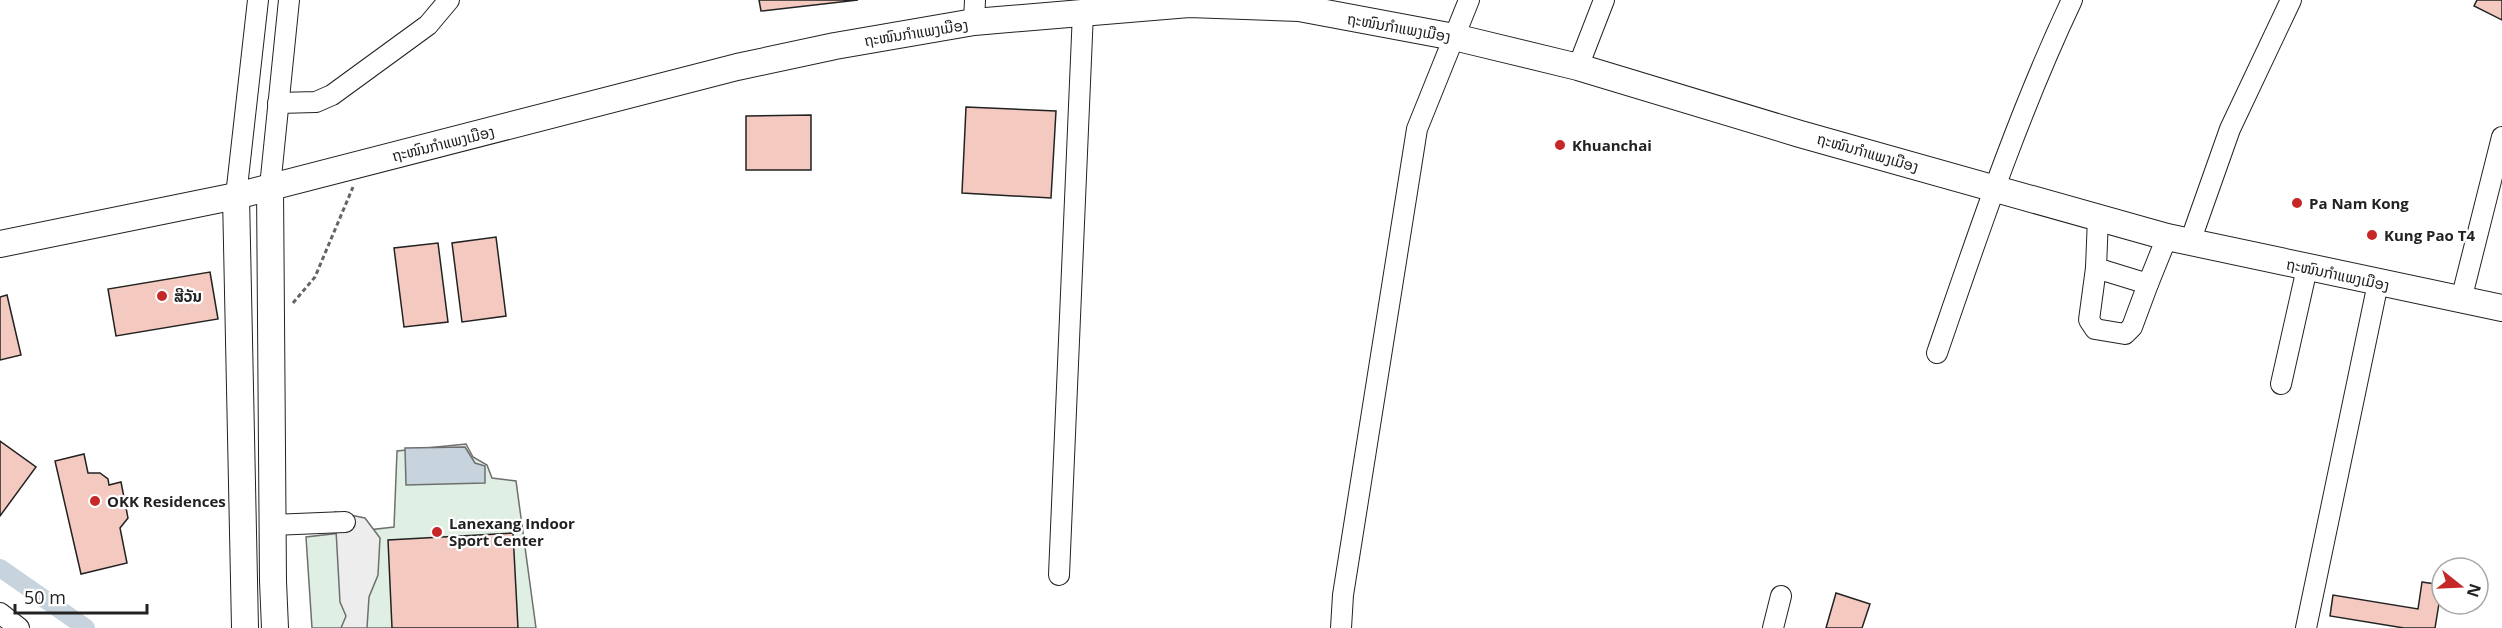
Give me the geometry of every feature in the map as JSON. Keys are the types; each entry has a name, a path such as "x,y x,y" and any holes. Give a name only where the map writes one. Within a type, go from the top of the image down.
{"main road":[{"name":"ຖະໜົນກຳແພງເມືອງ","path":"0,244 236,196 737,67 835,46 974,11 1083,12 1189,2 1299,8 1455,37 1578,67 1800,134 2179,239 2502,308"},
{"path":"270,187 272,525 275,628"},
{"path":"236,196 245,628"}],"street":[{"path":"236,196 258,0"},
{"path":"270,187 289,0"},
{"path":"278,103 316,102 332,95 428,25 449,0"},
{"path":"1341,628 1343,595 1417,129 1469,0"},
{"path":"1578,67 1604,0"},
{"path":"1937,353 1994,188 2072,0"},
{"path":"2098,217 2096,268 2089,320 2095,328 2125,334 2132,327 2148,284 2179,239 2291,0"},
{"path":"1059,576 1083,12"},
{"path":"2462,300 2502,137"},
{"path":"2096,268 2148,284"},
{"path":"2281,384 2307,268"},
{"path":"2310,627 2378,283"},
{"path":"272,525 345,522"},
{"path":"1773,628 1781,596"},
{"path":"0,614 19,628"}],"path":[{"path":"271,328 315,277 362,163"}],"green space":[{"name":"Lanexang Indoor Sport Center","path":"466,444 473,457 487,465 492,478 516,481 536,628 312,628 306,537 394,527 397,451"}],"shaded area":[{"path":"465,447 475,463 485,466 485,483 406,485 405,448"},
{"path":"335,512 365,518 380,538 378,575 369,597 367,628 341,628 346,616 340,602"}],"building":[{"path":"759,0 858,0 761,11"},
{"path":"2477,0 2502,0 2502,20 2474,6"},
{"path":"966,107 1056,111 1051,198 962,193"},
{"path":"811,115 811,170 746,170 746,116"},
{"path":"496,237 506,316 462,322 452,243"},
{"path":"438,243 448,322 404,327 394,248"},
{"path":"210,272 218,319 116,336 108,289"},
{"path":"7,295 21,355 0,360 0,297"},
{"path":"0,441 36,467 0,516"},
{"name":"OKK Residences","path":"84,454 88,473 100,473 108,479 109,485 121,482 128,518 120,528 127,563 81,574 55,461"},
{"path":"513,533 518,628 392,628 388,540"},
{"path":"2422,582 2430,583 2430,616 2437,616 2435,628 2404,628 2330,616 2333,595 2418,609"},
{"path":"1836,593 1870,604 1862,628 1826,628"}],"waterway":[{"path":"0,568 86,628"}],"place":[{"name":"Khuanchai","path":"1560,145"},
{"name":"Pa Nam Kong","path":"2297,203"},
{"name":"Kung Pao T4","path":"2372,235"},
{"name":"ສີວັນ","path":"162,296"},
{"name":"OKK Residences","path":"95,501"},
{"name":"Lanexang Indoor Sport Center","path":"437,532"}]}
